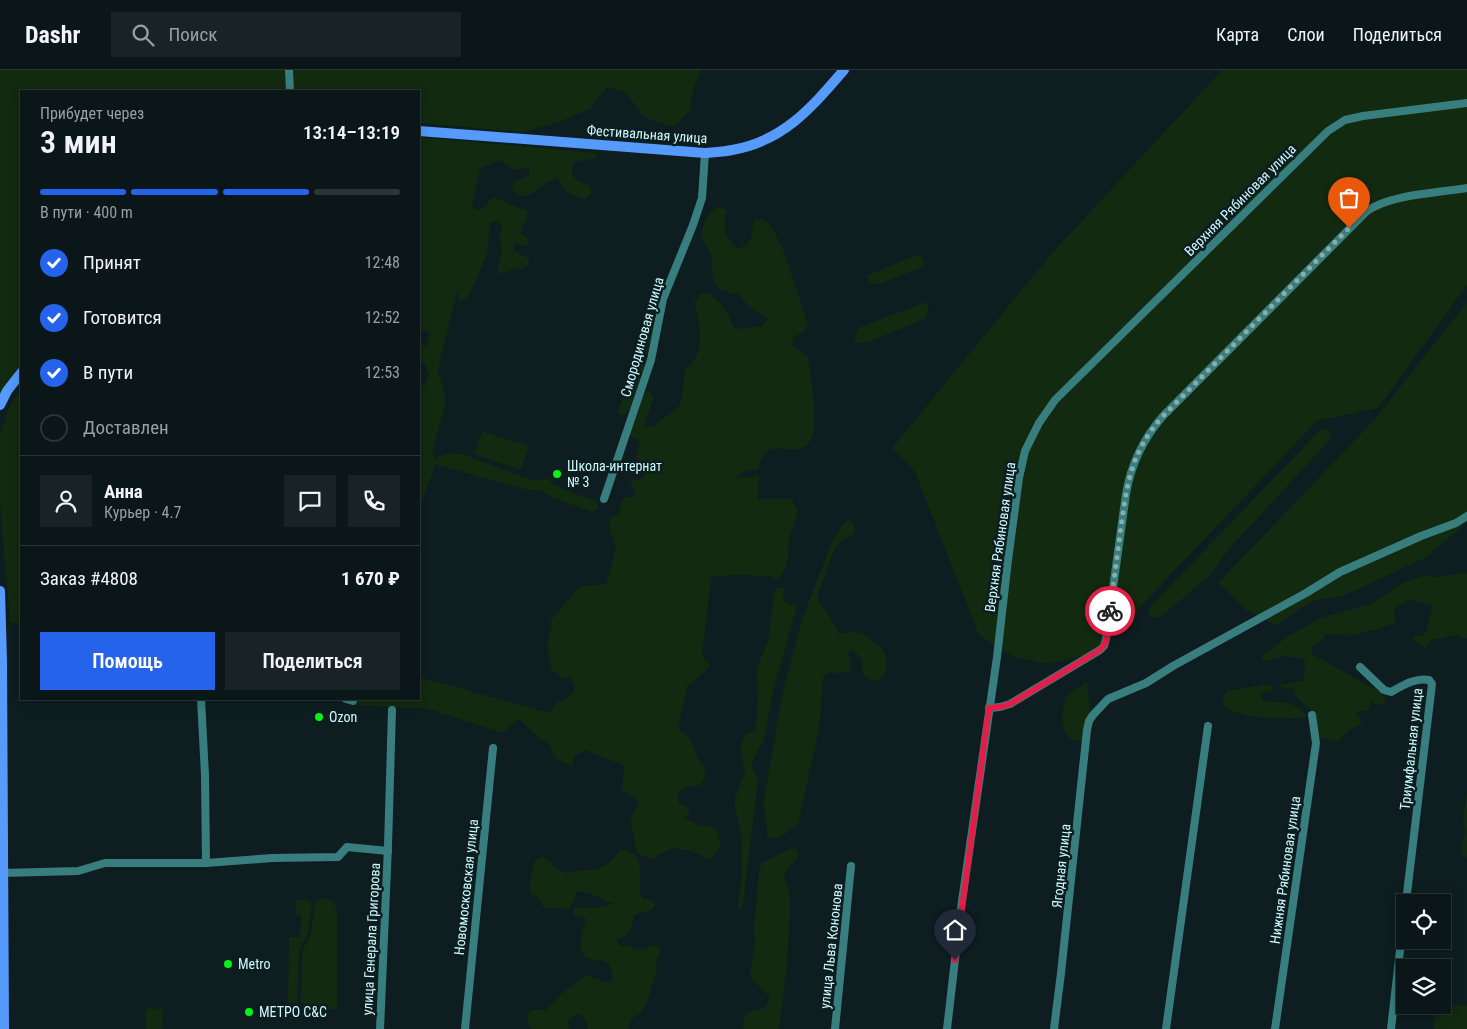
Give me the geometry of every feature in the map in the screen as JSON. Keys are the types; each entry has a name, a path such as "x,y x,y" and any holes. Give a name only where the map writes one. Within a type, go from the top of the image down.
{"main road":[{"name":"Фестивальная улица","path":"420,131 705,153 733,150 757,143 786,129 811,108 844,70"},
{"path":"0,405 7,391 20,374"},
{"path":"0,591 2,645 1,789 4,1029"}],"street":[{"path":"289,70 290,90"},
{"name":"Верхняя Рябиновая улица","path":"947,1029 962,899 997,657 1019,478 1025,451 1039,423 1055,400 1328,131 1345,120 1363,116 1467,104"},
{"name":"Смородиновая улица","path":"604,499 651,360 663,299 702,198 705,153"},
{"path":"989,708 1010,704 1104,646 1129,476 1139,450 1151,430 1163,416 1367,211 1391,199 1467,188"},
{"name":"Ягодная улица","path":"1054,1029 1062,973 1087,730 1099,709 1108,699 1146,683 1340,572 1420,536 1456,523 1467,516"},
{"name":"Триумфальная улица","path":"1360,667 1384,690 1391,692 1423,678 1429,680 1432,684 1407,894"},
{"path":"201,700 205,775 206,862"},
{"name":"улица Генерала Григорова","path":"380,1029 392,710"},
{"name":"Нижняя Рябиновая улица","path":"1275,1029 1316,742 1312,715"},
{"path":"1166,1029 1208,726"},
{"name":"Новомосковская улица","path":"464,1029 493,748"},
{"name":"улица Генерала Григорова","path":"2,873 78,872 105,863 338,858 347,847 388,851"},
{"name":"улица Льва Кононова","path":"835,1029 851,866"},
{"path":"1390,1029 1400,949"}],"green space":[{"path":"0,70 701,70 694,87 689,112 674,127 644,117 626,93 607,87 590,109 556,123 523,132 420,123 420,90 20,90 20,372 0,402"},
{"path":"1222,70 1467,70 1467,285 1378,408 1317,421 1097,652 1049,664 1014,657 979,635 915,472 892,448 1052,253"},
{"path":"420,137 597,153 596,158 574,162 572,167 575,178 590,186 591,193 586,199 568,193 557,178 551,180 534,193 522,196 517,194 511,187 515,182 529,175 529,168 515,170 499,160 480,169 472,206 477,210 482,209 493,197 527,211 527,221 523,224 521,233 530,240 527,245 522,246 518,243 514,246 514,251 528,258 530,263 523,269 518,268 501,274 497,271 502,251 499,237 503,227 498,221 493,221 490,224 487,255 468,297 464,300 459,300 458,288 437,374 441,377 446,401 433,449 436,461 439,456 448,453 462,454 532,480 537,481 547,478 554,485 597,502 598,509 592,512 551,497 539,490 528,490 437,465 436,463 420,507 420,384 424,385 429,375 425,363 420,362 420,344 427,346 430,332 420,330"},
{"path":"718,207 727,210 725,230 729,239 737,248 746,246 751,238 754,220 763,219 770,225 783,248 808,325 803,333 795,336 792,345 806,356 809,362 814,404 814,423 811,439 808,444 794,449 773,449 762,458 758,469 741,473 736,478 759,476 758,499 792,499 798,512 789,539 788,558 783,574 776,580 771,576 733,575 711,577 702,656 710,665 687,687 678,728 690,739 698,759 704,766 706,776 700,785 683,788 677,796 679,803 691,810 684,818 697,824 715,828 721,845 710,860 691,851 672,848 651,859 637,853 630,819 639,802 621,789 625,766 585,750 575,756 572,767 554,757 550,745 538,737 519,719 502,733 429,709 354,705 339,700 420,700 420,677 550,713 556,703 571,696 575,687 570,678 561,678 551,669 547,645 552,619 580,586 606,584 616,549 610,530 610,519 619,513 622,500 626,497 635,497 634,489 631,486 632,481 641,479 646,472 636,457 640,441 632,438 629,434 642,395 649,390 654,397 645,423 647,427 652,427 679,406 682,397 685,369 697,355 699,347 700,329 695,302 700,294 708,294 717,299 735,329 763,326 767,318 751,309 739,295 721,290 715,284 711,266 712,257 701,237 704,223 713,210"},
{"path":"919,254 924,261 923,267 879,284 868,283 866,276"},
{"path":"925,302 929,307 926,318 871,341 859,344 854,340 858,328"},
{"path":"1467,302 1467,522 1425,558 1343,596 1313,601 1276,625 1246,610 1218,583 1375,419"},
{"path":"655,312 657,312 647,359 631,405 625,415 618,414 630,380 635,374"},
{"path":"20,391 20,623 10,622 0,503 0,434 10,405"},
{"path":"1329,430 1331,435 1327,443 1229,549 1210,575 1161,617 1151,617 1148,613 1149,608 1319,431"},
{"path":"482,431 529,446 521,470 474,454"},
{"path":"849,520 854,524 855,530 852,536 836,546 817,596 840,634 861,633 881,648 887,659 886,670 876,680 866,677 863,673 861,659 853,650 848,653 850,671 826,674 823,679 819,730 798,824 780,837 767,837 763,805 782,696 801,622 832,542 843,524"},
{"path":"1467,573 1467,639 1457,635 1430,640 1426,648 1413,640 1415,635 1423,636 1426,631 1432,606 1410,599 1393,610 1396,623 1347,636 1325,634 1322,641 1311,647 1312,654 1380,692 1387,703 1377,705 1372,700 1369,710 1354,713 1359,716 1361,725 1350,729 1337,742 1319,737 1314,713 1294,695 1295,689 1283,688 1279,683 1286,684 1304,680 1305,663 1302,658 1283,656 1264,661 1261,656 1289,636 1320,618 1371,604 1405,582 1423,576 1436,577"},
{"path":"777,587 784,588 783,600 791,605 797,603 773,692 764,740 751,764 758,780 743,906 739,911 742,838 735,806 735,797 745,773 740,748 744,736 756,729 758,690 756,671 768,640 774,592"},
{"path":"1087,682 1091,720 1083,742 1069,739 1064,729 1063,713 1066,696"},
{"path":"1268,684 1275,690 1261,693 1261,700 1290,703 1298,707 1307,716 1304,718 1275,718 1252,716 1233,712 1226,708 1222,702 1227,691"},
{"path":"1467,791 1467,859 1460,853 1465,833 1463,820"},
{"path":"791,848 797,850 798,857 786,871 784,877 789,889 790,908 787,965 779,1029 742,1029 746,1013 764,1008 770,997 752,980 750,974 755,941 754,929 759,869 762,863"},
{"path":"621,849 630,852 636,857 640,870 640,892 643,899 650,899 655,903 653,909 635,915 628,934 617,939 620,947 629,946 640,949 660,946 661,952 656,961 657,968 648,1000 642,1012 632,1019 628,1029 588,1029 585,1020 578,1014 570,1018 568,1022 569,1029 532,1029 528,1024 528,1014 532,1010 546,1010 561,994 586,975 608,983 613,979 608,964 588,958 581,952 580,942 586,918 574,915 573,908 594,908 613,904 590,894 577,891 570,909 544,908 537,897 531,894 532,868 535,861 542,856 564,873 586,870 603,867"},
{"path":"320,899 331,900 337,910 337,1009 307,1009 301,1001 302,956 304,947 311,934 315,903"},
{"path":"296,900 307,900 312,904 308,933 299,951 297,1003 288,1003 289,937 300,937 301,916 296,915"},
{"path":"1467,1005 1467,1029 1433,1029 1435,1014 1451,1014 1451,1007"},
{"path":"148,1008 163,1009 162,1029 146,1029 145,1012"}],"way so far":[{"path":"1110,611 1127,485 1135,458 1146,438 1163,416 1349,228"}],"place":[{"name":"Школа-интернат № 3","path":"557,474"},
{"name":"Ozon","path":"319,717"},
{"name":"Metro","path":"228,964"},
{"name":"МЕТРО С&С","path":"249,1012"}],"route":[{"path":"955,960 989,708 1010,704 1100,650 1106,642 1110,611"}]}
